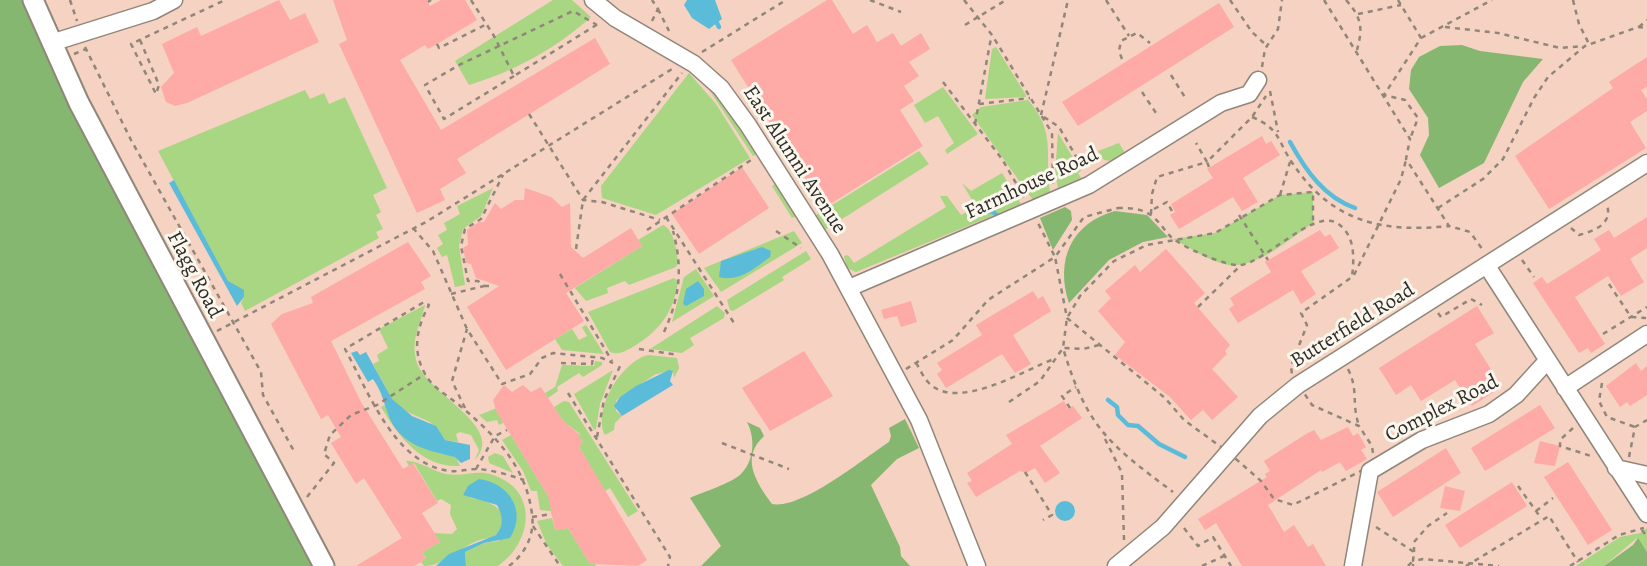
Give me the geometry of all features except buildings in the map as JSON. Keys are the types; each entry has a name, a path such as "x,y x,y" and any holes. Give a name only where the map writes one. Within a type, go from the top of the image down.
{"street":[{"name":"Flagg Road","path":"33,0 51,43 130,201 324,566"},
{"path":"51,43 83,41 174,0"},
{"name":"East Alumni Avenue","path":"593,0 615,18 687,60 720,88 766,151 849,288 926,436 977,566"},
{"name":"Farmhouse Road","path":"849,288 1089,185 1221,103 1249,94 1258,80"},
{"name":"Butterfield Road","path":"1116,566 1163,527 1260,415 1298,384 1486,260 1647,163"},
{"path":"1486,260 1547,361 1617,464 1644,522"},
{"path":"1565,388 1646,326"},
{"name":"Complex Road","path":"1370,471 1422,440 1489,414 1516,395 1547,361"},
{"path":"1617,464 1647,475"},
{"path":"1353,566 1356,539 1364,519 1370,471"}],"path":[{"path":"70,0 83,41 131,140 168,201 261,372 263,395 295,453"},
{"path":"140,40 159,85 156,94 131,44 225,0"},
{"path":"471,0 499,45 514,76"},
{"path":"652,0 674,41"},
{"path":"774,0 777,4"},
{"path":"214,332 413,228 786,0"},
{"path":"870,0 901,12"},
{"path":"964,0 992,35 1052,133 1052,183 1058,198"},
{"path":"965,25 1006,0"},
{"path":"1041,115 1068,0"},
{"path":"1106,0 1129,36"},
{"path":"1230,0 1252,32 1267,46"},
{"path":"1258,80 1267,46 1278,29 1282,0"},
{"path":"1324,0 1410,139"},
{"path":"1346,0 1359,14 1363,29 1357,52"},
{"path":"1398,0 1422,38"},
{"path":"1384,95 1422,38 1492,0"},
{"path":"1573,0 1587,45"},
{"path":"1359,14 1401,5"},
{"path":"648,30 658,9"},
{"path":"597,25 573,11 499,45 425,85 444,119 604,21"},
{"path":"1445,27 1498,33 1560,48 1587,45 1638,27 1647,20"},
{"path":"437,44 439,48 487,24"},
{"path":"1638,27 1647,29"},
{"path":"1122,59 1119,51 1121,41 1129,36 1137,33 1150,43"},
{"path":"975,124 992,35"},
{"path":"71,55 83,41"},
{"path":"1438,208 1483,179 1503,159 1534,98 1548,77 1587,45"},
{"path":"576,249 583,200 681,74 687,60"},
{"path":"1171,75 1186,99"},
{"path":"1154,209 1152,194 1157,177 1216,157 1264,102 1269,83 1279,135 1290,160 1313,192 1343,213 1378,223 1412,230 1449,226 1470,232 1486,260"},
{"path":"1142,92 1158,116"},
{"path":"1359,426 1312,405 1292,375 1291,366 1307,325 1301,313 1352,277 1401,179 1418,118 1405,100 1384,95"},
{"path":"979,104 1030,98"},
{"path":"529,114 583,200"},
{"path":"1041,115 1059,127 1087,175"},
{"path":"1252,117 1272,127 1279,135"},
{"path":"1196,143 1209,167"},
{"path":"647,230 766,151"},
{"path":"1406,159 1449,226"},
{"path":"1280,195 1290,160"},
{"path":"484,286 478,281 468,281 461,246 465,229 481,219 504,173"},
{"path":"1067,318 1094,279 1114,261 1147,245 1215,233 1280,195 1313,192"},
{"path":"1313,192 1313,223"},
{"path":"583,200 602,202 660,220"},
{"path":"1151,214 1154,209 1167,202 1173,213"},
{"path":"1571,228 1578,235 1592,232 1605,223 1609,212 1607,205"},
{"path":"1125,540 1122,473 1076,387 1063,348 1067,318 1055,257 1084,217 1109,209 1129,208 1151,214 1174,240 1224,264 1242,265"},
{"path":"1338,223 1343,213"},
{"path":"665,216 734,323"},
{"path":"1240,216 1268,260"},
{"path":"1198,307 1242,265 1265,254 1313,223 1329,220 1338,223 1353,247 1352,277"},
{"path":"413,228 433,251 467,329 502,384 530,374 542,358 553,353 593,357 613,363 560,274"},
{"path":"663,332 678,296 680,259 673,228"},
{"path":"776,231 801,248"},
{"path":"1519,255 1534,277"},
{"path":"1609,284 1631,317 1646,326"},
{"path":"452,294 493,286"},
{"path":"1436,309 1441,317 1471,299 1482,305"},
{"path":"524,480 475,469 451,471 423,464 407,449 377,405 345,349 424,302 429,305 419,323 416,343 425,374 436,389 495,436 524,480 533,526 560,566"},
{"path":"1603,334 1647,307"},
{"path":"1067,318 1165,398 1184,420 1228,452 1261,481 1274,499 1293,505 1362,471 1370,471 1374,461 1372,446 1359,426 1353,407 1357,387 1347,367"},
{"path":"466,411 452,382 467,329"},
{"path":"1063,348 1083,349 1099,345"},
{"path":"1009,402 1040,381 1063,348"},
{"path":"639,349 678,355"},
{"path":"561,363 592,364 593,357"},
{"path":"916,363 929,384 952,391 986,390 1054,359"},
{"path":"597,437 604,400 622,362"},
{"path":"307,497 334,463 324,454 330,435 351,415 377,405 425,374"},
{"path":"1603,377 1599,401 1607,417 1635,427"},
{"path":"1070,408 1062,396 1076,387"},
{"path":"568,393 670,557 668,566"},
{"path":"1584,417 1560,440 1560,446 1617,464 1635,427 1647,420"},
{"path":"475,469 495,436 507,430"},
{"path":"1105,437 1174,492"},
{"path":"722,443 789,468"},
{"path":"1025,472 1052,514 1043,520"},
{"path":"1518,486 1541,518"},
{"path":"1536,511 1553,498"},
{"path":"1413,566 1414,542 1428,526 1447,513"},
{"path":"532,517 552,514"},
{"path":"1467,565 1541,518 1549,516 1578,562"},
{"path":"1364,519 1414,552"},
{"path":"1644,522 1647,526"},
{"path":"1644,522 1647,537"},
{"path":"1570,566 1644,522"},
{"path":"509,566 520,556 533,526"},
{"path":"1184,528 1198,546 1213,537 1231,566"},
{"path":"1202,566 1224,556"},
{"path":"1408,566 1413,561 1423,559 1499,566"}],"shaded area":[{"path":"0,0 1647,0 1647,566 0,566"}],"green space":[{"path":"0,0 38,0 329,566 0,566"},
{"path":"553,0 572,0 591,17 534,58 469,85 455,61"},
{"path":"1462,45 1480,51 1543,59 1523,82 1484,163 1439,188 1420,155 1429,135 1428,118 1409,89 1411,70 1419,57 1440,46"},
{"path":"996,47 1026,97 985,99 992,49"},
{"path":"689,73 716,104 750,158 656,215 602,198 601,186"},
{"path":"704,82 737,119 757,154 753,156"},
{"path":"943,87 978,134 947,154 945,150 954,143 938,116 925,123 914,105"},
{"path":"305,90 310,99 324,93 329,104 345,97 387,188 373,195 381,212 376,215 383,229 376,232 379,238 245,311 241,303 244,297 228,282 158,151"},
{"path":"1028,100 1043,123 1048,144 1050,192 1033,200 972,115 981,107"},
{"path":"1058,133 1081,171 1078,173 1081,178 1058,188 1055,173"},
{"path":"1119,143 1125,153 1111,161 1104,160 1098,151"},
{"path":"919,151 929,164 823,231 816,215"},
{"path":"1002,173 1021,204 856,272 847,268 844,256 848,255 854,263 946,207 940,196 947,196 961,215 976,207 962,183 971,191"},
{"path":"778,182 798,215 792,218 772,186"},
{"path":"493,188 481,216 463,229 459,246 465,285 455,287 447,255 442,257 437,248 443,244 438,235 447,230 444,223 460,214 457,206"},
{"path":"1313,192 1313,223 1271,252 1247,263 1224,264 1173,239 1215,233 1280,195"},
{"path":"1065,207 1071,211 1072,220 1053,250 1040,218"},
{"path":"1115,211 1147,215 1168,237 1143,242 1109,260 1069,303 1064,273 1070,246 1077,234 1087,225"},
{"path":"663,225 674,241 678,262 676,267 629,285 625,281 607,288 608,293 586,301 575,288 642,246 638,240"},
{"path":"794,231 802,243 721,292 704,268"},
{"path":"806,251 811,259 782,277 784,280 733,311 730,310 727,300"},
{"path":"696,269 714,296 672,322 684,277"},
{"path":"674,278 678,281 676,292 670,310 659,326 645,339 626,350 610,352 588,312"},
{"path":"425,305 415,340 417,363 424,375 462,411 481,435 482,448 475,460 479,450 471,435 460,432 456,434 458,442 445,440 430,422 403,410 392,399 373,364 379,361 377,355 388,348 379,329"},
{"path":"717,306 725,313 724,318 690,338 694,345 682,353 650,349"},
{"path":"586,325 604,354 562,350 555,339 572,329 579,340 587,336 582,327"},
{"path":"648,355 677,358 679,368 674,378 673,371 656,374 620,397 616,401 616,411 622,416 615,423 614,430 605,435 603,413 612,388 628,367"},
{"path":"595,361 602,362 602,365 583,377 579,373 557,387 558,391 548,398 545,393 555,387 562,365 594,366"},
{"path":"613,370 600,404 594,430 574,394"},
{"path":"564,401 569,402 638,511 628,517 610,488 605,491 579,447 583,441 578,437 580,434 563,421 554,407"},
{"path":"385,405 396,427 412,442 456,457 460,466 434,462 413,448 388,418 381,407"},
{"path":"497,408 503,423 499,425 497,420 487,422 479,415"},
{"path":"905,419 919,448 897,459 871,485 900,547 901,556 910,566 701,566 721,546 690,498 731,481 746,468 752,448 747,422 760,428 764,436 753,453 756,479 772,504 784,504 832,482 889,442 889,428"},
{"path":"511,435 551,501 551,511 540,510 537,491 531,491 523,471 502,440"},
{"path":"495,453 503,456 513,473 489,463 488,457"},
{"path":"406,461 416,462 447,474 490,474 506,481 517,491 524,503 526,516 519,543 510,555 498,566 466,566 465,552 484,543 499,541 501,528 493,536 470,544 445,560 424,566 421,562 426,558 422,552 440,542 434,533 452,534 457,529 450,514 451,505 441,499 437,501 414,463 409,466","holes":["507,493 503,516 490,504 468,498"]},
{"path":"552,518 555,530 568,528 590,564 594,562 596,566 563,566 547,545 537,521"},
{"path":"1647,528 1647,552 1637,538 1604,566 1576,566 1620,537 1640,533"},
{"path":"1638,538 1647,552 1647,566 1604,566 1633,545"}],"water":[{"path":"687,0 715,0 722,19 709,29 692,18 684,5"},
{"path":"174,180 228,281 244,290 244,297 237,306 169,183"},
{"path":"762,247 771,251 770,257 758,266 733,278 719,277 721,261"},
{"path":"698,281 704,289 704,296 686,306 683,304 686,289"},
{"path":"357,351 360,355 366,352 392,399 412,416 436,426 445,440 470,445 470,459 461,463 455,457 418,446 402,435 390,419 373,379 368,382 351,353"},
{"path":"669,370 673,371 670,381 673,385 622,416 614,406 620,397"},
{"path":"479,479 499,486 507,493 516,509 515,528 510,538 484,543 465,552 466,566 436,566 449,554 496,535 500,528 501,517 497,505 463,495 468,486"},
{"path":"1065,501 1072,504 1075,511 1072,518 1065,521 1058,518 1055,511 1058,504"}],"waterway":[{"path":"717,23 719,27"},
{"path":"1290,142 1317,182 1334,197 1355,208"},
{"path":"983,213 992,211 999,217"},
{"path":"1108,400 1117,407 1118,415 1128,425 1138,426 1159,444 1185,457"}]}
